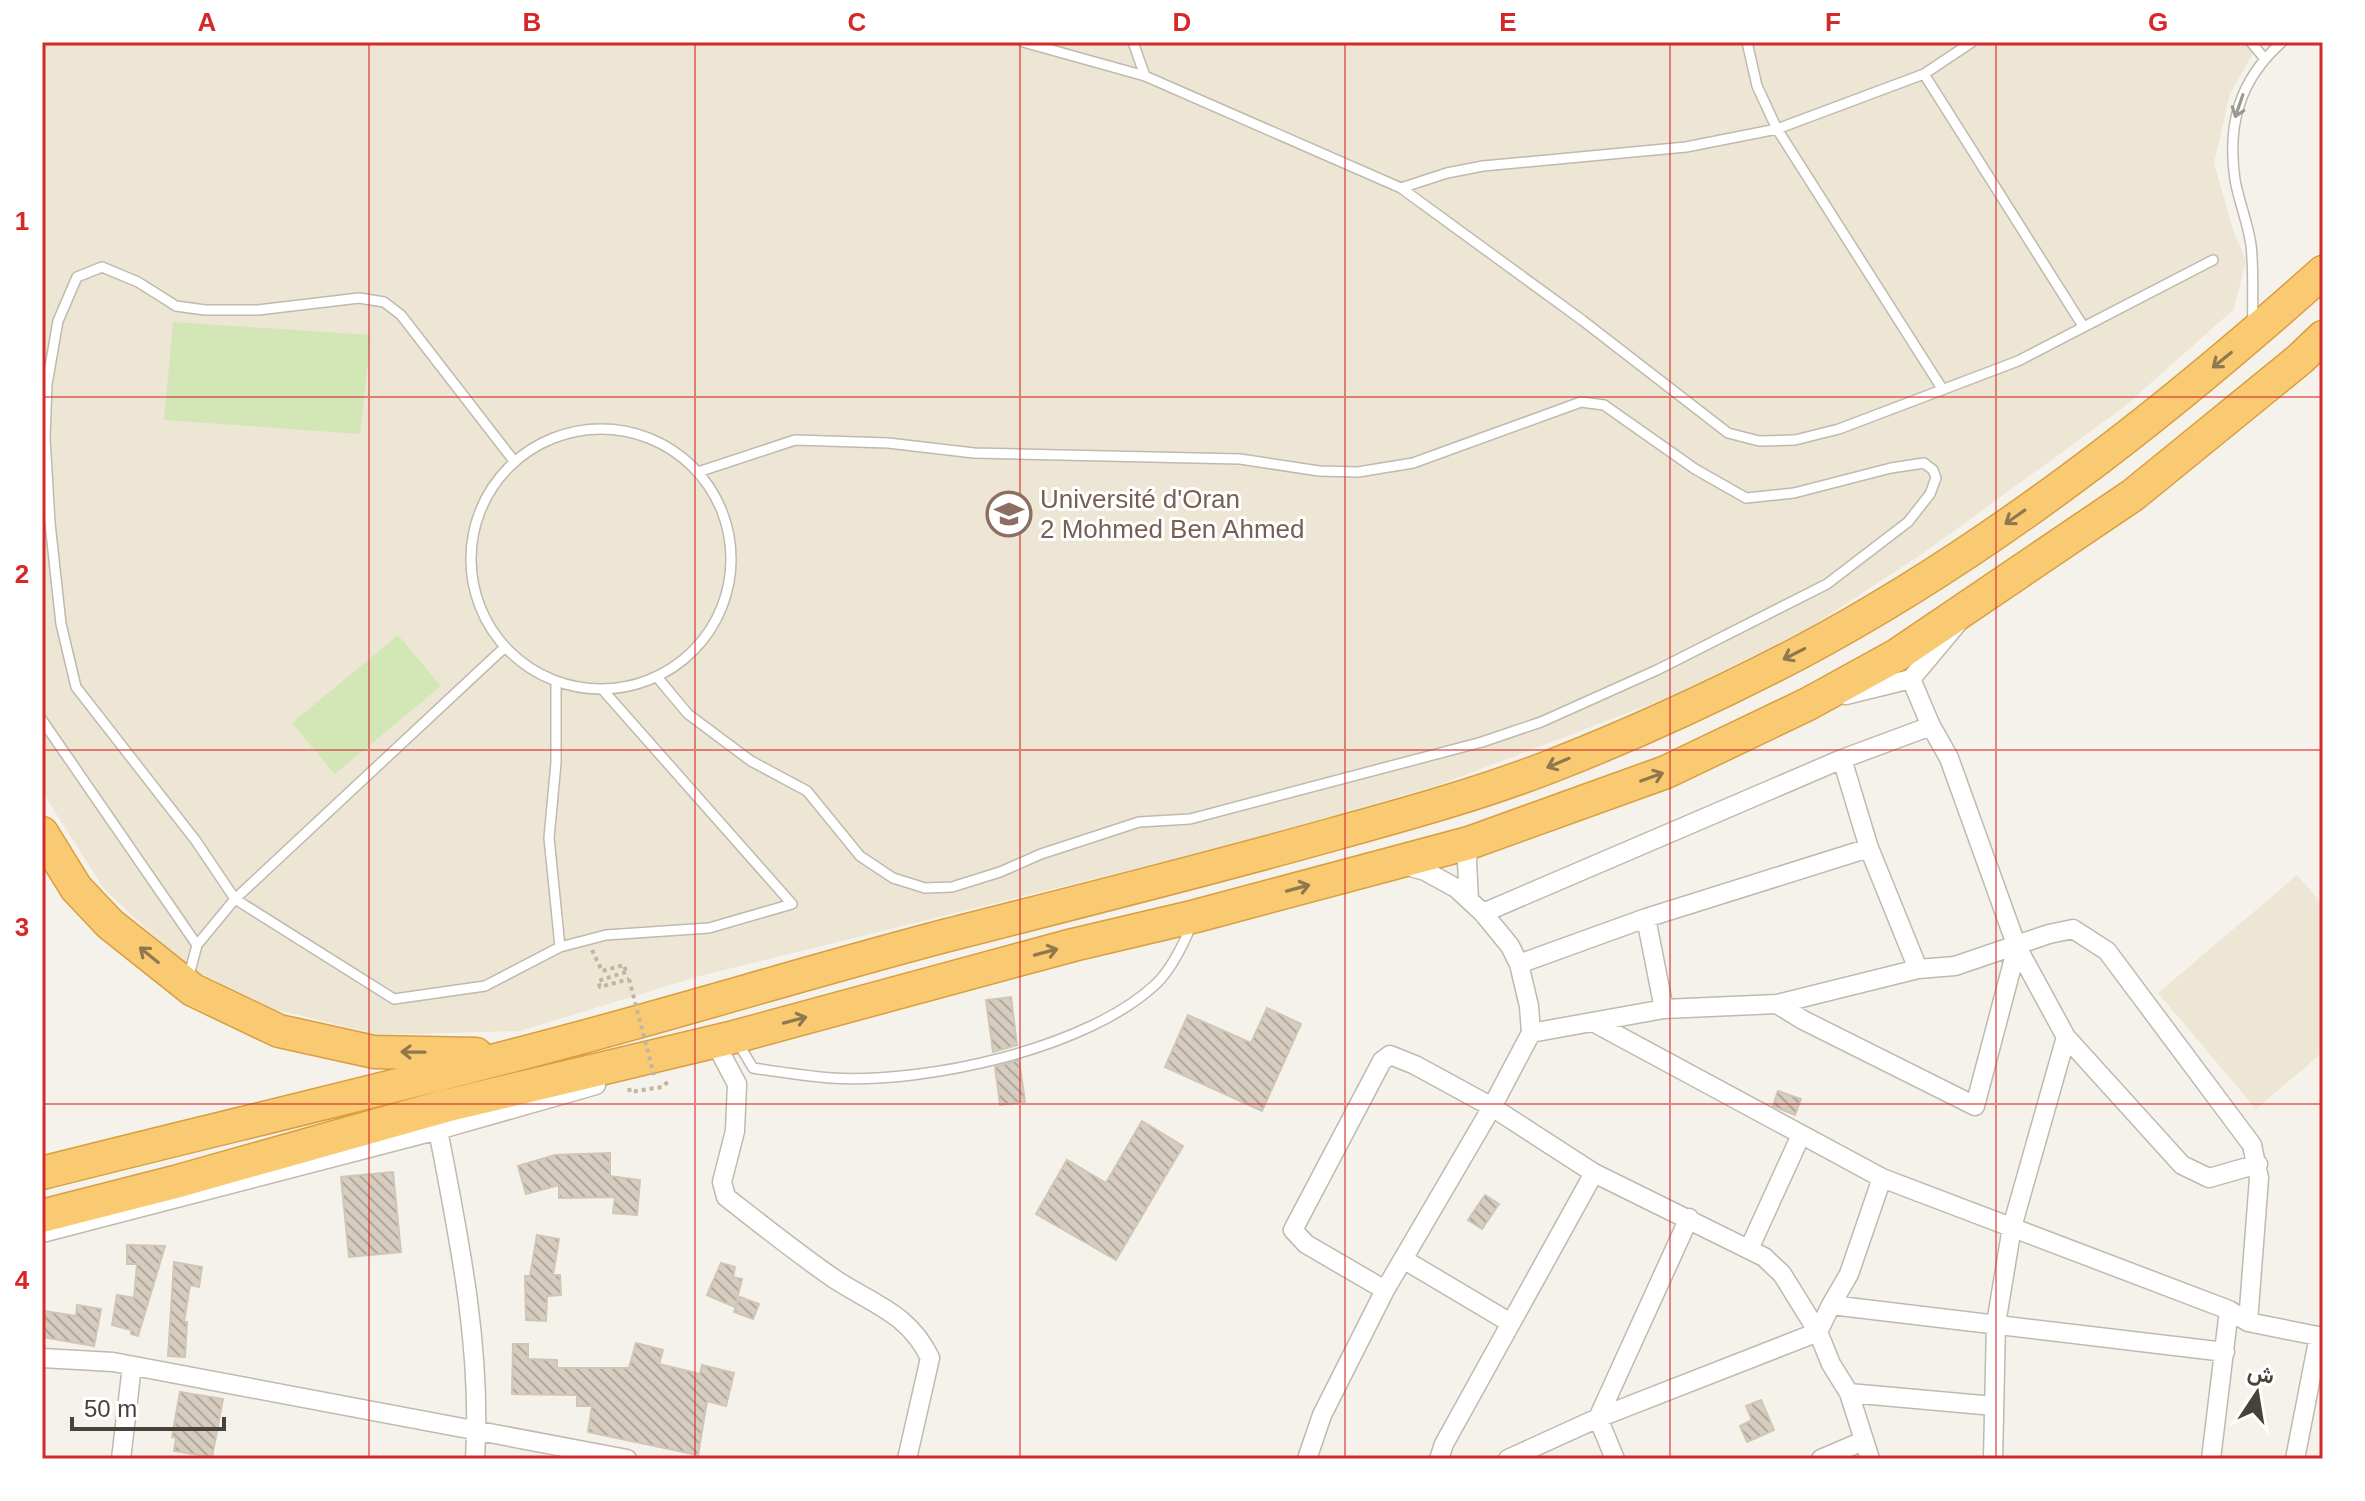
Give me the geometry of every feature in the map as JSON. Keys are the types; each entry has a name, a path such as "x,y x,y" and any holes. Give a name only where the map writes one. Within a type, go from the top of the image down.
{"highway":[{"path":"42,1173 519,1054 797,975 1225,865 1436,805 1547,768 1654,723 1799,653 1900,594 2100,457 2254,334 2323,272"},
{"path":"42,1216 445,1106 726,1044 1073,945 1196,916 1469,843 1666,772 1808,704 1897,655 2133,495 2323,337"},
{"path":"42,833 76,888 110,924 186,985 279,1031 374,1052 519,1054"}],"street":[{"path":"1808,704 1911,679 1951,634 1968,606"},
{"path":"1911,679 1949,758 2017,947 2066,1037 2182,1165 2209,1178 2258,1164"},
{"path":"1483,913 1842,759 1931,726"},
{"path":"1842,759 1869,848 1918,969"},
{"path":"1469,843 1469,900"},
{"path":"1519,964 1646,918 1869,848"},
{"path":"1307,1459 1322,1415 1385,1290 1492,1107 1531,1033 1529,1006 1519,964 1510,946 1483,913 1441,878 1416,868 1390,863"},
{"path":"1646,918 1664,1009"},
{"path":"1531,1033 1664,1009 1777,1004 1918,969 1955,966 2049,934 2073,929 2107,951 2252,1145 2259,1178 2248,1322"},
{"path":"1777,1004 1975,1106 2017,947"},
{"path":"1593,1022 1882,1178 2229,1310 2248,1322 2321,1336 2295,1459"},
{"path":"2000,1458 1994,1406 1996,1324 2012,1227 2066,1037"},
{"path":"42,1233 438,1130 726,1044 737,1084 735,1131 722,1182 726,1197 837,1280 874,1301 914,1330 930,1358 907,1459"},
{"path":"1385,1290 1306,1244 1293,1230 1382,1061 1390,1055 1415,1065 1492,1107 1594,1173 1764,1257 1782,1274 1818,1332 1831,1364 1849,1393 1866,1450 1821,1459"},
{"path":"438,1130 457,1237 478,1394 475,1459"},
{"path":"1749,1249 1801,1135"},
{"path":"1439,1459 1509,1322 1594,1173"},
{"path":"1508,1459 1598,1418 1818,1332 1849,1274 1882,1178"},
{"path":"1615,1459 1598,1418 1689,1218"},
{"path":"1403,1259 1509,1322"},
{"path":"1831,1305 2225,1352"},
{"path":"2211,1459 2229,1310"},
{"path":"42,1358 113,1362 627,1459"},
{"path":"121,1459 132,1366"},
{"path":"1849,1393 1994,1406"}],"lane":[{"path":"1023,42 1145,76 1401,188 1582,320 1728,433 1759,441 1795,440 1839,429 2018,361 2213,260"},
{"path":"1133,42 1145,76"},
{"path":"1747,42 1757,86 1777,129 1943,390"},
{"path":"1401,188 1447,173 1483,166 1686,147 1777,129 1924,74 1972,42"},
{"path":"2251,42 2264,58"},
{"path":"2254,334 2251,244 2235,181 2231,138 2239,102 2264,58 2282,42"},
{"path":"1924,74 2083,326"},
{"path":"514,461 401,315 384,302 359,298 258,310 205,310 176,306 138,282 102,267 77,277 58,321 47,384 45,438 61,624 76,687 196,841 235,899 394,999 485,986 560,947 606,935 709,928 792,904 602,689"},
{"path":"657,677 688,714 751,761 807,791 860,856 893,878 925,888 952,887 1139,822 1190,819 1482,742 1541,722 1657,670 1827,584 1908,522 1930,494 1936,478 1933,470 1924,463 1891,468 1794,493 1746,498 1695,469 1604,405 1581,402 1413,463 1358,472 1319,471 1240,459 988,454 888,443 795,440 698,472"},
{"path":"588,429 629,432 666,446 698,472 720,505 731,544 729,585 715,623 690,654 657,677 630,686 602,689 556,681 528,667 505,647 482,612 471,572 472,545 473,531 488,493 514,461 549,440 588,429"},
{"path":"186,985 197,945 235,899 505,647"},
{"path":"556,681 556,763 549,838 560,947"},
{"path":"42,720 197,945"},
{"path":"726,1044 753,1068 831,1078 907,1075 1015,1055 1082,1030 1123,1009 1159,981 1196,916"}],"path":[{"path":"586,940 602,971 624,965 626,972 598,981 600,987 629,979 654,1075"}],"shaded area":[{"name":"Université d'Oran 2 Mohmed Ben Ahmed","path":"42,42 2253,42 2256,48 2230,94 2214,163 2234,233 2246,260 2234,309 2124,407 1922,554 1806,630 1667,698 1439,785 1235,844 700,976 520,1031 379,1035 261,1006 184,964 104,889 47,799 42,786"},
{"path":"2297,875 2323,905 2323,1052 2256,1109 2158,993"}],"green space":[{"path":"173,322 371,335 360,434 164,420"},
{"path":"398,635 441,686 335,774 292,723"}],"building":[{"path":"1011,997 1017,1045 993,1052 986,1000"},
{"path":"1267,1008 1301,1024 1262,1111 1165,1067 1188,1015 1251,1043"},
{"path":"1019,1060 1025,1102 1000,1105 995,1067"},
{"path":"1778,1091 1801,1099 1795,1115 1773,1106"},
{"path":"1142,1121 1183,1146 1116,1260 1036,1214 1067,1160 1106,1183"},
{"path":"610,1153 610,1176 640,1180 637,1215 613,1213 615,1197 559,1198 559,1185 526,1194 518,1166 555,1155"},
{"path":"393,1172 401,1252 349,1257 341,1177"},
{"path":"1485,1195 1499,1204 1482,1229 1468,1220"},
{"path":"537,1235 559,1239 553,1275 560,1275 561,1295 547,1296 546,1321 526,1320 525,1276 530,1276"},
{"path":"127,1245 165,1246 138,1336 131,1334 131,1330 112,1325 117,1295 134,1298 137,1264 127,1264"},
{"path":"174,1262 202,1267 199,1287 190,1285 184,1322 187,1322 185,1357 168,1356"},
{"path":"721,1263 735,1267 733,1277 742,1279 735,1307 707,1295"},
{"path":"740,1297 759,1304 753,1319 734,1312"},
{"path":"77,1305 101,1309 94,1346 42,1337 44,1311 76,1316"},
{"path":"636,1343 663,1350 659,1364 700,1374 702,1365 734,1373 726,1406 707,1401 698,1455 588,1432 592,1406 577,1406 577,1395 512,1394 513,1344 528,1344 528,1359 557,1360 557,1368 629,1368"},
{"path":"180,1392 223,1399 212,1457 174,1451 176,1438 172,1437"},
{"path":"1761,1400 1774,1430 1747,1442 1740,1426 1752,1420 1746,1406"}],"place":[{"name":"Université d'Oran 2 Mohmed Ben Ahmed","path":"1009,514"}]}
